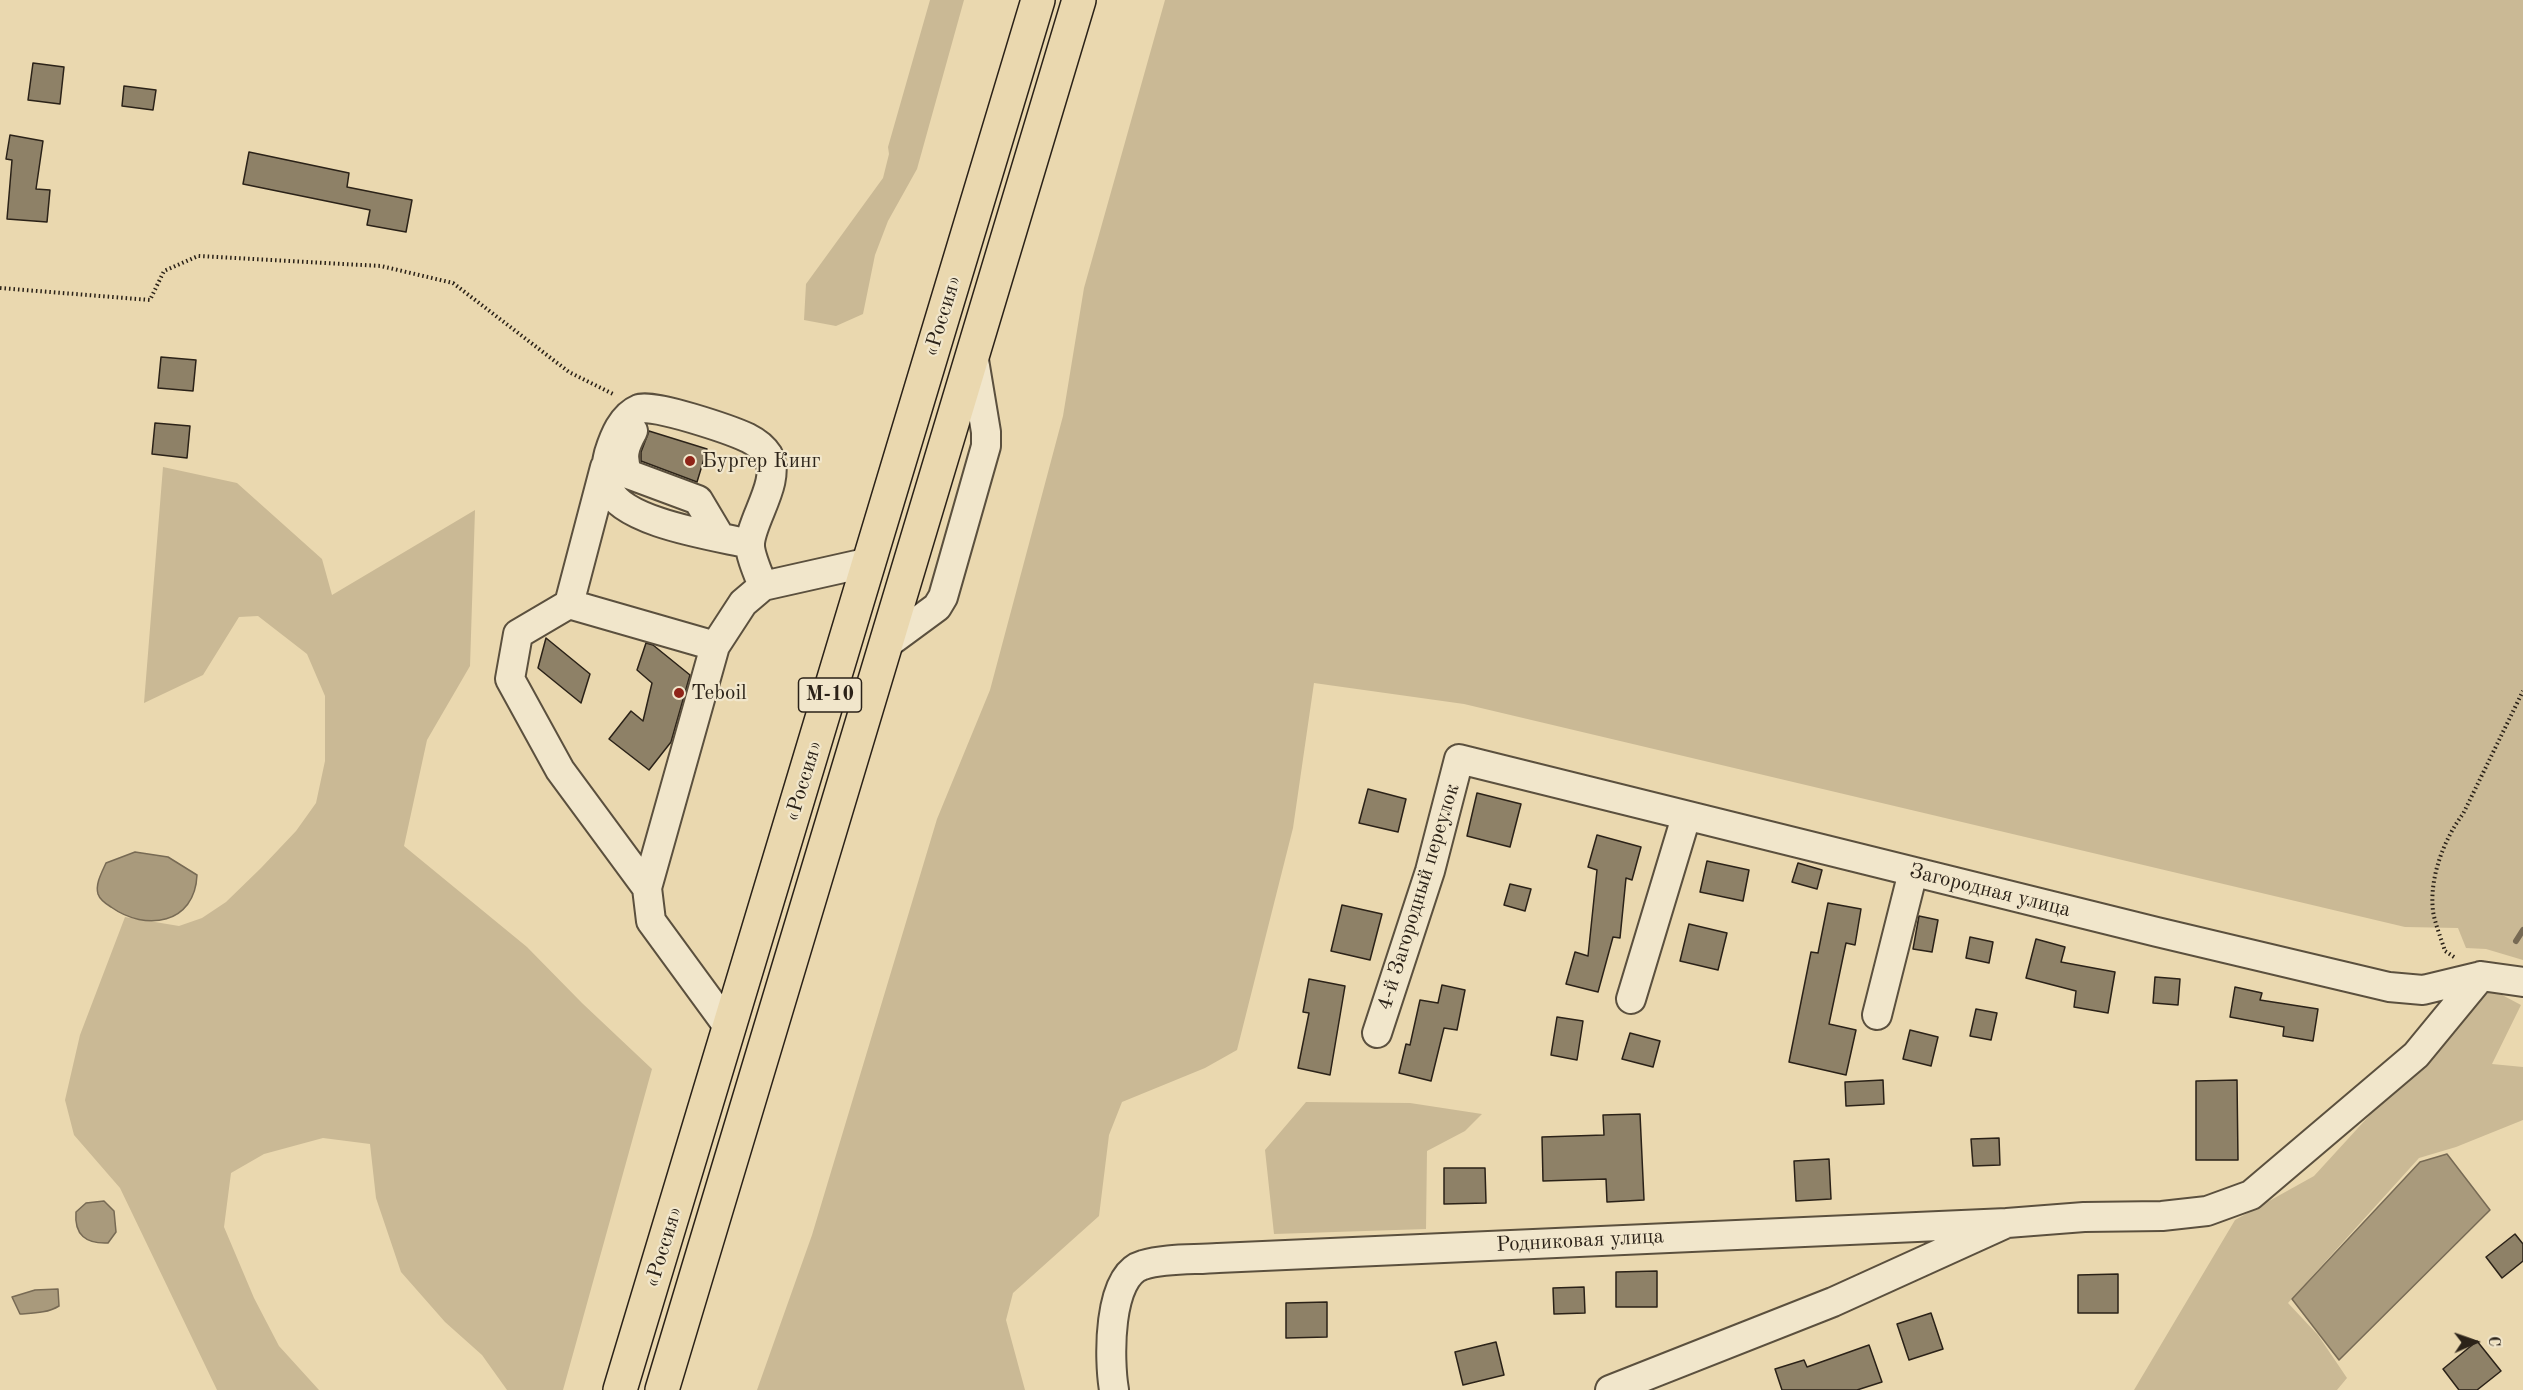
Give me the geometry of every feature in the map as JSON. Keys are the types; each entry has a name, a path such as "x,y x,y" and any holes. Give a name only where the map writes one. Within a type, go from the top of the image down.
{"highway":[{"name":"«Россия»","path":"620,1390 1038,0"},
{"name":"«Россия»","path":"662,1390 1079,0"}],"street":[{"path":"884,646 937,607 943,597 986,446 986,432 973,352"},
{"path":"648,888 560,770 510,679 518,634 569,604 613,440 624,419 639,408 657,407 747,437 762,446 770,458 770,481 750,544 763,586"},
{"path":"720,537 698,500 628,474 623,461 625,445 635,428 645,422 667,423 770,458"},
{"path":"605,467 609,489 621,504 644,518 750,544"},
{"path":"730,1029 651,921 648,888 715,646 743,603 763,586 870,562"},
{"path":"569,604 715,646"},
{"name":"Загородная улица","path":"1459,759 1686,817 2389,987 2423,990 2481,976 2523,982"},
{"name":"4-й Загородный переулок","path":"1377,1034 1430,871 1459,759"},
{"path":"1631,999 1686,817"},
{"path":"1877,1015 1913,872"},
{"name":"Родниковая улица","path":"1114,1390 1111,1341 1115,1310 1121,1290 1129,1276 1141,1265 1153,1263 1218,1258 2007,1223 2207,1210 2252,1195 2416,1055 2481,976"},
{"path":"1610,1390 1833,1302 2007,1223"}],"path":[{"path":"0,288 150,300 164,271 198,256 381,266 453,283 568,372 639,408"},
{"path":"2481,976 2445,951 2433,910 2434,890 2442,849 2451,830 2463,814 2523,691"}],"shaded area":[{"path":"930,0 964,0 917,169 888,221 875,255 863,314 836,326 804,320 806,284 883,178 889,154 888,147"},
{"path":"1165,0 2523,0 2523,960 2486,949 2466,948 2458,928 2405,927 1464,704 1314,683 1293,828 1237,1050 1205,1068 1122,1102 1109,1135 1099,1216 1013,1293 1006,1320 1025,1390 757,1390 812,1235 937,819 990,690 1063,416 1084,288"},
{"path":"163,467 237,483 322,559 332,595 475,510 470,666 427,740 404,846 527,947 652,1069 563,1390 507,1390 482,1355 445,1322 401,1272 376,1198 370,1144 323,1138 264,1154 231,1173 224,1227 254,1298 279,1346 319,1390 217,1390 120,1188 74,1135 65,1100 80,1035 125,917 179,926 202,918 226,902 296,831 316,803 325,761 325,696 307,654 258,616 239,617 203,675 144,703"},
{"path":"135,852 168,857 197,875 194,891 188,904 178,913 166,919 153,921 139,919 125,915 107,905 100,898 97,886 106,863"},
{"path":"2487,987 2521,1005 2492,1064 2523,1067 2523,1120 2456,1147 2419,1158 2288,1303 2318,1335 2347,1378 2337,1390 2134,1390 2235,1220 2314,1176"},
{"path":"1306,1102 1410,1103 1482,1114 1465,1131 1427,1151 1426,1229 1274,1234 1265,1150"},
{"path":"2447,1154 2490,1210 2339,1360 2292,1299 2420,1162"},
{"path":"104,1201 114,1211 116,1232 108,1243 93,1242 79,1232 76,1212 86,1203"},
{"path":"58,1289 59,1306 41,1312 20,1314 12,1297 35,1290"}],"building":[{"path":"33,63 64,67 60,104 28,100"},
{"path":"124,86 156,90 153,110 122,106"},
{"path":"10,135 43,141 36,189 50,190 47,222 7,219 12,160 6,159"},
{"path":"249,152 349,173 347,187 412,200 406,232 367,225 370,210 243,184"},
{"path":"161,357 196,360 193,391 158,388"},
{"path":"155,423 190,426 187,458 152,454"},
{"path":"649,431 707,449 697,482 641,461 641,452"},
{"path":"546,638 590,674 581,703 538,668"},
{"path":"646,643 653,645 690,675 671,742 649,770 609,739 631,711 643,721 652,683 637,670"},
{"path":"1368,789 1406,799 1398,832 1359,823"},
{"path":"1477,793 1521,804 1510,847 1467,836"},
{"path":"1597,835 1641,847 1632,880 1626,878 1620,938 1613,937 1598,992 1566,984 1575,952 1588,956 1597,870 1588,867"},
{"path":"1707,861 1749,870 1743,901 1700,892"},
{"path":"1798,863 1822,870 1817,889 1792,882"},
{"path":"1510,884 1531,889 1525,911 1504,905"},
{"path":"1828,903 1861,909 1855,945 1846,943 1829,1024 1856,1030 1846,1075 1789,1062 1811,952 1818,953"},
{"path":"1342,905 1382,914 1370,960 1331,951"},
{"path":"1919,916 1938,920 1932,952 1913,949"},
{"path":"1689,924 1727,933 1718,970 1680,961"},
{"path":"1970,937 1993,942 1989,963 1966,958"},
{"path":"2036,939 2065,947 2061,962 2115,972 2108,1013 2074,1007 2076,991 2026,978"},
{"path":"2155,977 2180,979 2178,1005 2153,1003"},
{"path":"1309,979 1345,986 1330,1075 1298,1068 1309,1013 1303,1012"},
{"path":"1442,985 1465,990 1457,1030 1444,1028 1431,1081 1399,1073 1406,1044 1410,1045 1420,1000 1438,1003"},
{"path":"2235,987 2262,993 2260,1000 2318,1009 2313,1041 2283,1036 2284,1027 2230,1017"},
{"path":"1976,1009 1997,1013 1991,1040 1970,1036"},
{"path":"1557,1017 1583,1021 1577,1060 1551,1055"},
{"path":"1910,1030 1938,1037 1931,1066 1903,1059"},
{"path":"1630,1033 1660,1041 1653,1067 1622,1059"},
{"path":"1883,1080 1884,1104 1846,1106 1845,1082"},
{"path":"2237,1080 2238,1160 2196,1160 2196,1081"},
{"path":"1640,1114 1644,1200 1607,1202 1606,1179 1543,1181 1542,1137 1604,1135 1603,1115"},
{"path":"1999,1138 2000,1165 1973,1166 1971,1139"},
{"path":"1829,1159 1831,1199 1796,1201 1794,1161"},
{"path":"1444,1168 1485,1168 1486,1203 1444,1204"},
{"path":"2515,1234 2523,1244 2523,1261 2502,1278 2486,1257"},
{"path":"1657,1271 1657,1307 1616,1307 1616,1272"},
{"path":"2118,1274 2118,1313 2078,1313 2078,1275"},
{"path":"1584,1287 1585,1313 1554,1314 1553,1288"},
{"path":"1327,1302 1327,1337 1286,1338 1286,1303"},
{"path":"1931,1313 1943,1349 1909,1360 1897,1324"},
{"path":"2477,1341 2501,1371 2477,1390 2459,1390 2443,1369"},
{"path":"1496,1342 1504,1375 1463,1385 1455,1352"},
{"path":"1869,1345 1882,1382 1857,1390 1782,1390 1775,1369 1804,1360 1807,1367"}],"waterway":[{"path":"2516,941 2523,930"}],"place":[{"name":"Бургер Кинг","path":"690,461"},
{"name":"Teboil","path":"679,693"}]}
